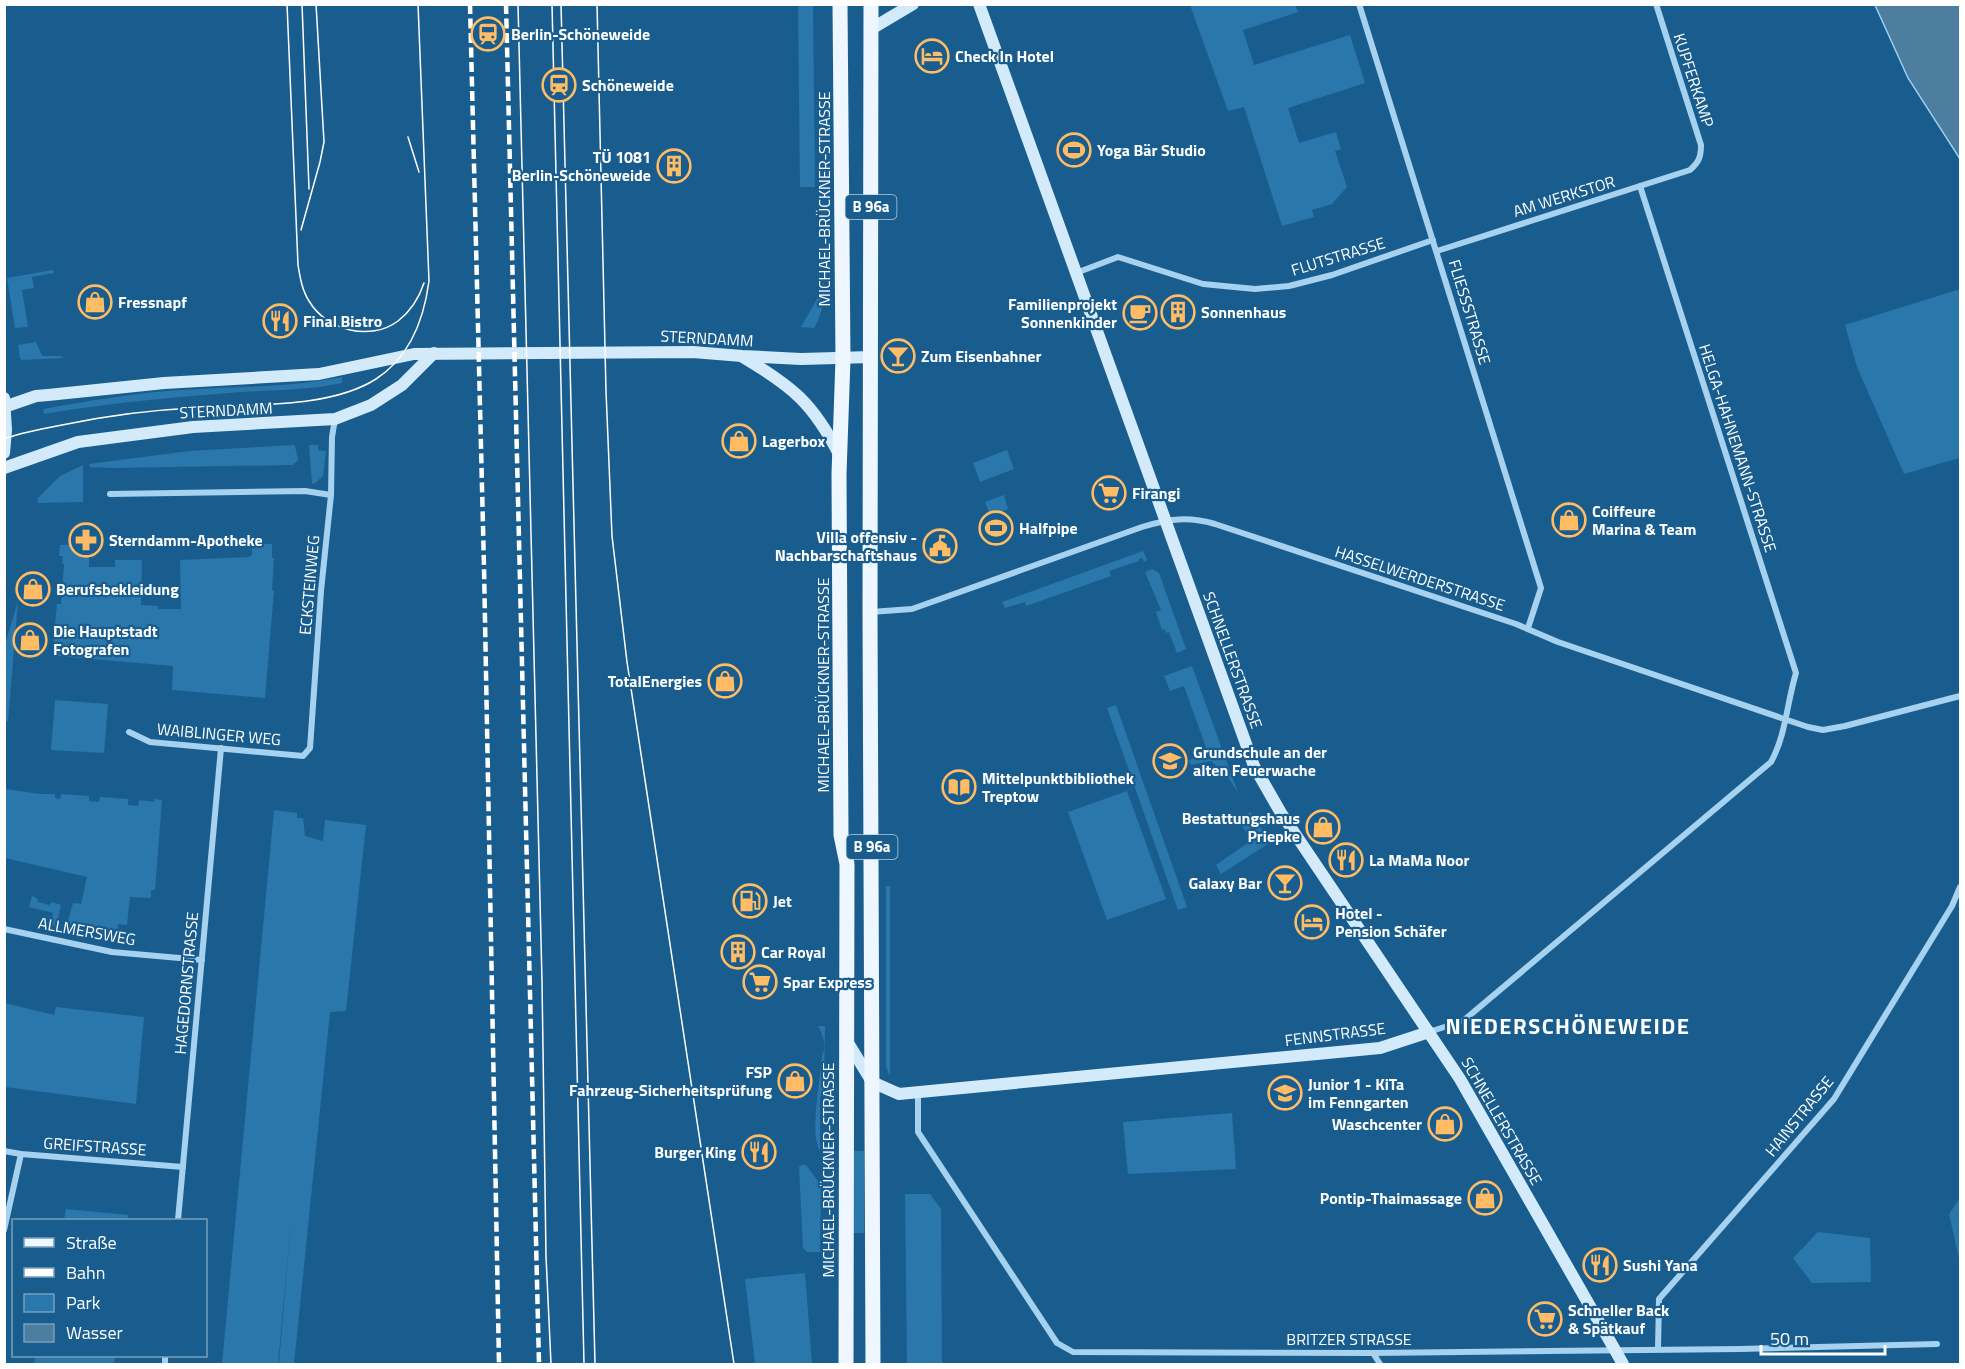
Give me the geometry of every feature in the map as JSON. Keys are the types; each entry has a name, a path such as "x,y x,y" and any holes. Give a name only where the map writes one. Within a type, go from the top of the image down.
{"main road":[{"name":"MICHAEL-BRÜCKNER-STRASSE","path":"840,4 843,359 840,456 841,835 847,864 846,1365"},
{"name":"B 96a","path":"871,4 870,612 873,1365"},
{"path":"871,29 913,4"},
{"name":"SCHNELLERSTRASSE","path":"979,4 1242,734 1260,777 1281,813 1460,1079 1623,1365"},
{"name":"STERNDAMM","path":"5,404 36,396 164,383 319,374 401,356 434,353 693,351 742,356 843,359 870,357"},
{"name":"STERNDAMM","path":"4,468 78,442 193,427 335,419 371,405 402,385 434,353"},
{"path":"742,356 799,395 828,432 840,456"},
{"path":"4,453 5,404"},
{"name":"FENNSTRASSE","path":"872,1082 899,1094 1380,1048 1429,1032"},
{"path":"847,1041 872,1082"}],"street":[{"name":"FLIESSSTRASSE","path":"1359,4 1541,588 1528,628"},
{"name":"KUPFERKAMP","path":"1656,4 1701,145 1701,156 1697,164"},
{"name":"AM WERKSTOR","path":"1437,251 1690,170 1697,164"},
{"name":"HELGA-HAHNEMANN-STRASSE","path":"1640,186 1796,673 1784,719"},
{"name":"FLUTSTRASSE","path":"1076,273 1118,257 1203,284 1255,289 1289,286 1332,275 1433,240"},
{"name":"ECKSTEINWEG","path":"307,753 310,748 335,419"},
{"path":"110,494 305,491 331,495"},
{"name":"HASSELWERDERSTRASSE","path":"870,612 912,609 1022,568 1165,520 1188,518 1202,520 1528,628 1558,642 1822,730 1960,696"},
{"name":"FENNSTRASSE","path":"1429,1032 1463,1021 1771,762 1782,736 1784,719"},
{"name":"WAIBLINGER WEG","path":"129,732 150,742 303,756 307,753"},
{"name":"HAGEDORNSTRASSE","path":"178,1219 221,748"},
{"name":"HAINSTRASSE","path":"1658,1350 1659,1299 1834,1100 1952,906 1960,887"},
{"name":"ALLMERSWEG","path":"4,928 112,952 202,960"},
{"name":"BRITZER STRASSE","path":"918,1092 918,1132 1057,1343 1073,1352 1373,1353 1937,1344"},
{"name":"GREIFSTRASSE","path":"4,1151 183,1167"},
{"path":"4,1230 21,1154"},
{"path":"1373,1353 1380,1365"}],"green space":[{"path":"798,5 813,5 815,187 800,187"},
{"path":"1190,5 1295,5 1298,12 1243,30 1254,65 1350,35 1365,83 1288,108 1299,143 1336,132 1341,149 1335,151 1347,187 1332,204 1312,210 1314,217 1282,226 1244,107 1228,111"},
{"path":"53,270 54,273 32,277 34,288 22,290 28,327 15,328 7,278"},
{"path":"824,283 822,306 814,328 801,327 817,299 822,284"},
{"path":"1960,289 1960,461 1959,458 1904,474 1857,367 1845,325"},
{"path":"36,342 42,356 64,358 22,360 18,345"},
{"path":"342,377 342,383 317,387 167,398 44,414 43,409 146,393 282,385"},
{"path":"293,445 298,460 293,465 113,468 90,467 89,464 189,451"},
{"path":"309,445 318,445 318,450 326,451 323,476 314,484 312,483"},
{"path":"1007,450 1014,469 980,482 973,463"},
{"path":"83,465 83,502 38,503 37,499 60,476"},
{"path":"1004,495 1008,509 990,515 985,502"},
{"name":"Halfpipe","path":"1004,517 1009,531 988,539 983,525"},
{"path":"89,544 89,567 115,567 115,560 142,560 141,605 158,606 158,609 181,609 180,560 249,557 252,555 252,544 272,544 272,558 274,558 272,590 274,591 265,698 172,690 173,666 58,656 59,646 53,645 57,604 61,604 64,564 62,563 63,556 59,556 60,545"},
{"path":"1143,551 1147,560 1144,562 1142,558 1109,571 1111,576 1026,606 1025,602 1005,608 1002,602"},
{"path":"1152,569 1159,573 1186,649 1177,653 1169,632 1162,630 1156,612 1161,610 1145,572"},
{"path":"18,601 8,721 5,721 5,645"},
{"path":"1192,666 1238,793 1226,774 1211,761 1191,765 1189,760 1208,753 1184,686 1170,691 1164,676"},
{"path":"55,700 108,704 104,753 51,750"},
{"path":"1116,705 1187,907 1178,910 1107,708"},
{"path":"5,789 55,794 55,798 60,799 61,794 89,796 89,801 99,802 100,797 128,799 128,805 138,806 139,800 154,802 154,799 162,800 155,890 151,890 151,898 130,897 127,925 118,924 117,936 66,928 73,903 81,904 87,877 5,858"},
{"path":"1127,791 1166,899 1107,920 1068,812"},
{"path":"274,810 297,813 297,818 303,818 305,836 323,841 325,820 366,825 346,1011 330,1012 294,1364 279,1364 291,1220 278,1364 222,1364"},
{"path":"1250,812 1271,842 1221,874 1216,865 1252,840 1238,820"},
{"path":"886,886 890,886 890,1076 886,1067"},
{"path":"32,896 37,898 38,902 49,905 52,902 61,905 56,926 51,924 53,913 29,907"},
{"path":"5,1003 54,1015 56,1007 144,1017 136,1104 5,1087"},
{"path":"818,1026 825,1026 824,1090 820,1097 820,1151 817,1143 816,1119 824,1044"},
{"path":"1232,1113 1236,1169 1128,1174 1123,1122"},
{"path":"852,1151 864,1151 864,1233 852,1233"},
{"path":"806,1165 821,1185 820,1252 807,1252 803,1248 799,1167"},
{"path":"905,1194 930,1194 941,1209 942,1364 907,1364"},
{"path":"1960,1198 1960,1263 1949,1214"},
{"path":"66,1209 128,1215 128,1219 64,1219"},
{"path":"1818,1232 1870,1238 1871,1282 1812,1283 1793,1258"},
{"path":"805,1273 812,1364 755,1364 745,1279"},
{"path":"36,1357 115,1357 114,1364 34,1364"}],"water":[{"path":"1875,5 1960,5 1960,159 1908,78"}],"tram line":[{"path":"287,4 298,265 307,297 317,311 337,326 362,332 375,331 403,317 414,304 424,283"},
{"path":"302,4 309,189"},
{"path":"301,230 324,142 316,4"},
{"path":"4,439 40,429 127,414 288,403 335,396 357,389 376,379 398,360 419,323 429,281 418,4"},
{"path":"518,4 542,981 546,1256 551,1364"},
{"path":"552,4 584,1364"},
{"path":"561,4 595,1364"},
{"path":"597,4 606,391 612,536 627,662 734,1364"},
{"path":"408,137 419,172"}],"railway":[{"path":"470,4 484,567 499,1364"},
{"path":"506,4 539,1364"}],"place":[{"name":"Berlin-Schöneweide","path":"488,34"},
{"name":"Check In Hotel","path":"932,56"},
{"name":"Schöneweide","path":"559,85"},
{"name":"Yoga Bär Studio","path":"1074,150"},
{"name":"TÜ 1081 Berlin-Schöneweide","path":"674,166"},
{"name":"Fressnapf","path":"95,302"},
{"name":"Sonnenhaus","path":"1178,312"},
{"name":"Familienprojekt Sonnenkinder","path":"1140,313"},
{"name":"Final Bistro","path":"280,321"},
{"name":"Zum Eisenbahner","path":"898,356"},
{"name":"Lagerbox","path":"739,441"},
{"name":"Firangi","path":"1109,493"},
{"name":"Coiffeure Marina & Team","path":"1569,520"},
{"name":"Halfpipe","path":"996,528"},
{"name":"Sterndamm-Apotheke","path":"86,540"},
{"name":"Villa offensiv - Nachbarschaftshaus","path":"940,546"},
{"name":"Berufsbekleidung","path":"33,589"},
{"name":"Die Hauptstadt Fotografen","path":"30,640"},
{"name":"TotalEnergies","path":"725,681"},
{"name":"Grundschule an der alten Feuerwache","path":"1170,761"},
{"name":"Mittelpunktbibliothek Treptow","path":"959,787"},
{"name":"Bestattungshaus Priepke","path":"1323,827"},
{"name":"La MaMa Noor","path":"1346,860"},
{"name":"Galaxy Bar","path":"1285,883"},
{"name":"Jet","path":"750,901"},
{"name":"Hotel - Pension Schäfer","path":"1312,922"},
{"name":"Car Royal","path":"738,952"},
{"name":"Spar Express","path":"760,982"},
{"name":"FSP Fahrzeug-Sicherheitsprüfung","path":"795,1081"},
{"name":"Junior 1 - KiTa im Fenngarten","path":"1285,1093"},
{"name":"Waschcenter","path":"1445,1124"},
{"name":"Burger King","path":"759,1152"},
{"name":"Pontip-Thaimassage","path":"1485,1198"},
{"name":"Sushi Yana","path":"1600,1265"},
{"name":"Schneller Back & Spätkauf","path":"1545,1319"}],"district":[{"name":"NIEDERSCHÖNEWEIDE","path":"1568,1026"}]}
